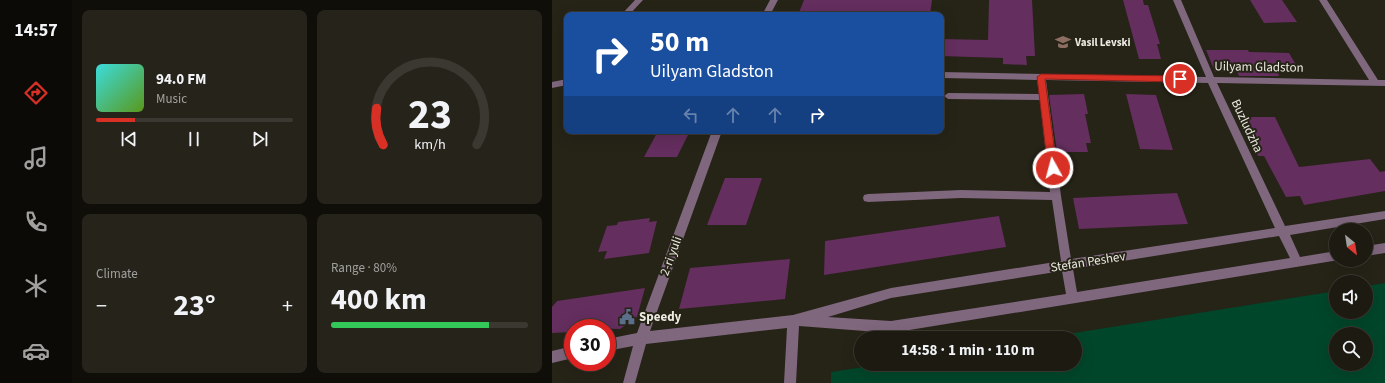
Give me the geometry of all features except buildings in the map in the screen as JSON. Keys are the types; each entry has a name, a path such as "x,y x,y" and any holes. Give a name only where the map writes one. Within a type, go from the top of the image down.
{"street":[{"path":"628,12 639,0"},
{"path":"768,12 774,0"},
{"name":"Buzludzha","path":"1177,0 1211,80 1296,262"},
{"path":"1323,0 1375,82"},
{"name":"Uilyam Gladston","path":"944,75 1385,82"},
{"path":"1041,77 1056,196 1072,298"},
{"path":"552,85 564,82"},
{"path":"948,96 1044,97"},
{"name":"2-ri yuli","path":"628,383 641,338 716,134"},
{"path":"868,198 961,194 1056,196"},
{"name":"Stefan Peshev","path":"793,321 891,292 1385,215"},
{"path":"1373,250 1385,248"},
{"name":"Stefan Peshev","path":"616,343 641,338 793,321 891,327 1329,257"},
{"path":"790,383 793,321"},
{"path":"552,357 564,354"}],"green space":[{"path":"1385,283 1385,383 831,383 831,372 854,368 854,371 1082,371 1082,332 1329,292 1329,319 1373,319 1373,285"}],"place":[{"name":"Vasil Levski","path":"1063,42"},
{"name":"Speedy","path":"627,317"}],"route":[{"path":"1053,168 1041,77 1180,79"}]}
